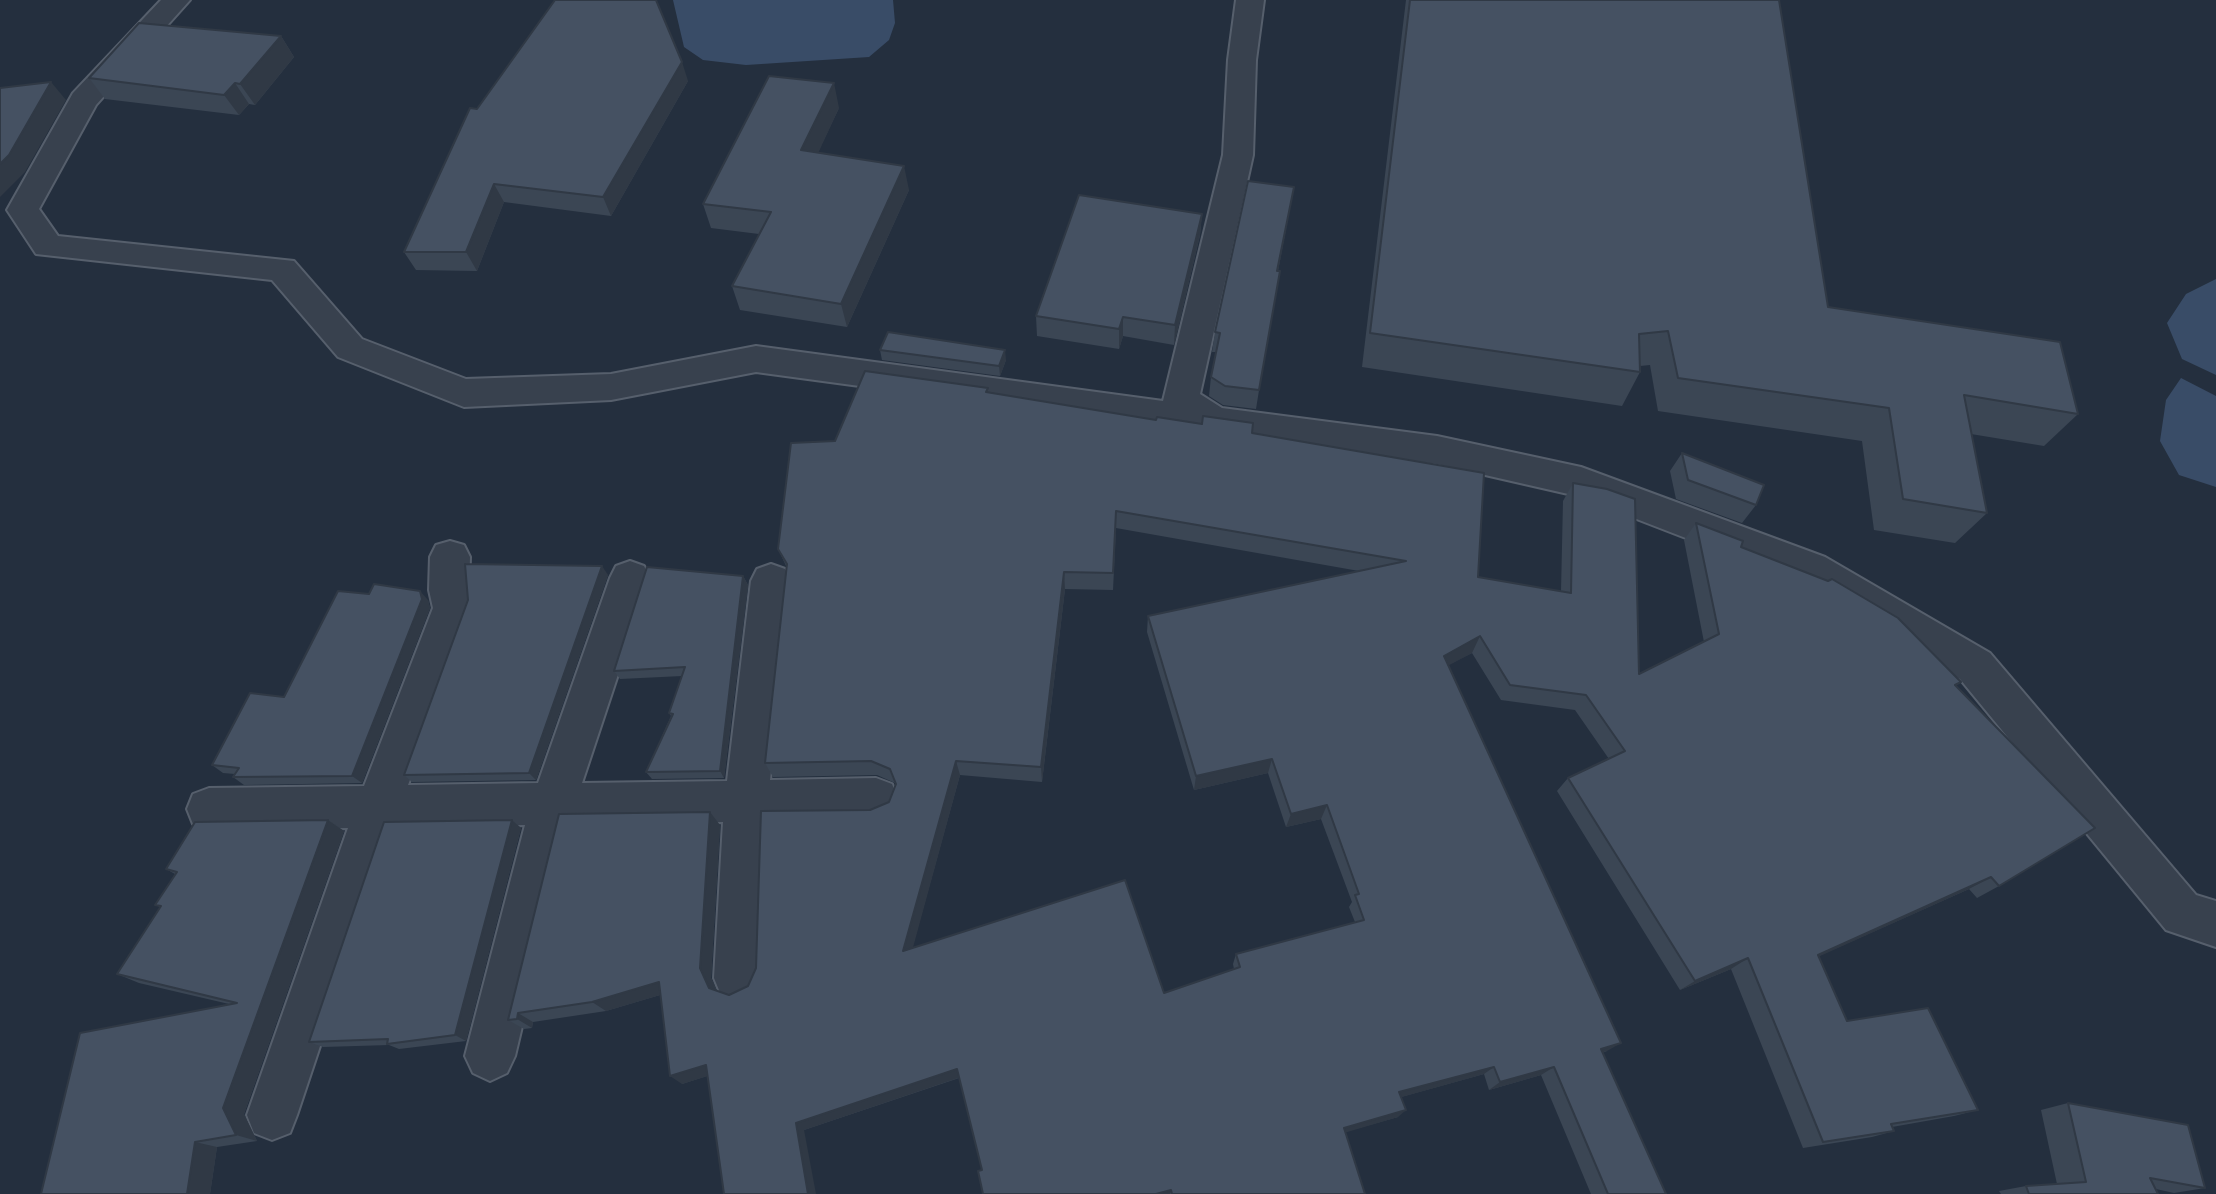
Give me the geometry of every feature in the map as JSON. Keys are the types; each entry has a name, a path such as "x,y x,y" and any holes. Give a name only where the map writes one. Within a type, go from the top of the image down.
{"street":[{"path":"176,0 84,100 23,210 48,246 282,269 350,348 464,393 611,387 756,359 1437,450 1581,482 1811,569 1975,666 2182,914 2216,924"},
{"path":"1214,421 1181,400 1238,155 1242,60 1250,0"},
{"path":"272,1115 378,806 453,608 449,590 450,557"},
{"path":"490,1056 552,806 630,578"},
{"path":"738,978 746,802 771,581"},
{"path":"209,809 876,799"}],"water":[{"path":"673,0 893,0 895,23 889,40 869,57 746,65 703,60 684,47"},
{"path":"2216,279 2216,375 2182,359 2167,323 2186,294"},
{"path":"2181,378 2216,396 2216,487 2179,475 2160,441 2166,400"}],"building":[{"path":"555,0 656,0 682,62 603,197 494,184 466,252 404,252 470,108 477,109"},
{"path":"1410,0 1779,0 1828,307 2060,342 2078,414 1964,395 1987,513 1903,499 1889,408 1678,378 1668,331 1639,334 1640,372 1370,333"},
{"path":"139,23 281,36 240,84 235,83 224,95 89,78"},
{"path":"769,76 834,83 801,150 904,166 841,304 732,286 771,212 703,204"},
{"path":"51,82 9,155 0,164 0,88"},
{"path":"1248,181 1294,187 1277,271 1280,271 1259,390 1225,386 1211,377 1220,333 1215,332"},
{"path":"1079,195 1202,214 1175,325 1123,317 1119,329 1036,316"},
{"path":"888,332 1005,350 999,366 880,350"},
{"path":"865,371 988,388 986,392 1156,420 1157,417 1202,424 1203,416 1253,423 1252,433 1484,473 1478,577 1571,593 1573,483 1607,489 1635,499 1639,674 1719,634 1696,523 1743,541 1741,547 1828,581 1832,579 1898,618 1961,682 1955,685 2095,828 1999,886 1991,877 1818,955 1847,1021 1928,1008 1978,1110 1891,1124 1894,1131 1823,1142 1748,958 1695,981 1568,778 1625,751 1586,695 1510,685 1480,636 1444,656 1621,1043 1601,1049 1666,1194 1608,1194 1554,1067 1500,1082 1494,1067 1399,1092 1406,1110 1344,1128 1365,1194 1172,1194 1171,1190 1156,1194 983,1194 978,1171 982,1170 957,1069 796,1123 808,1194 724,1194 706,1065 670,1076 659,982 592,1002 518,1013 517,1019 508,1020 559,814 710,812 700,968 709,988 729,995 748,986 756,968 761,811 870,810 889,802 896,784 890,769 871,761 765,763 787,564 778,549 791,443 835,441","holes":["1116,511 1406,561 1148,616 1196,776 1272,759 1291,814 1327,805 1359,894 1355,895 1364,920 1236,954 1240,967 1164,993 1125,880 903,951 956,761 1041,767 1064,572 1113,573"]},
{"path":"1682,453 1764,485 1756,505 1688,480"},
{"path":"465,564 602,566 529,773 404,775 468,600"},
{"path":"647,567 743,576 720,771 646,772 673,714 669,713 685,667 614,671"},
{"path":"374,584 420,591 422,599 352,776 233,777 239,768 212,765 250,693 284,697 338,591 369,594"},
{"path":"328,820 223,1108 236,1135 195,1142 187,1194 41,1194 80,1033 237,1003 117,974 161,906 155,905 177,872 166,869 195,822"},
{"path":"512,820 455,1035 387,1044 388,1039 309,1042 384,822"},
{"path":"2068,1103 2188,1125 2205,1188 2150,1178 2158,1194 2029,1194 2026,1186 2086,1182"}]}
